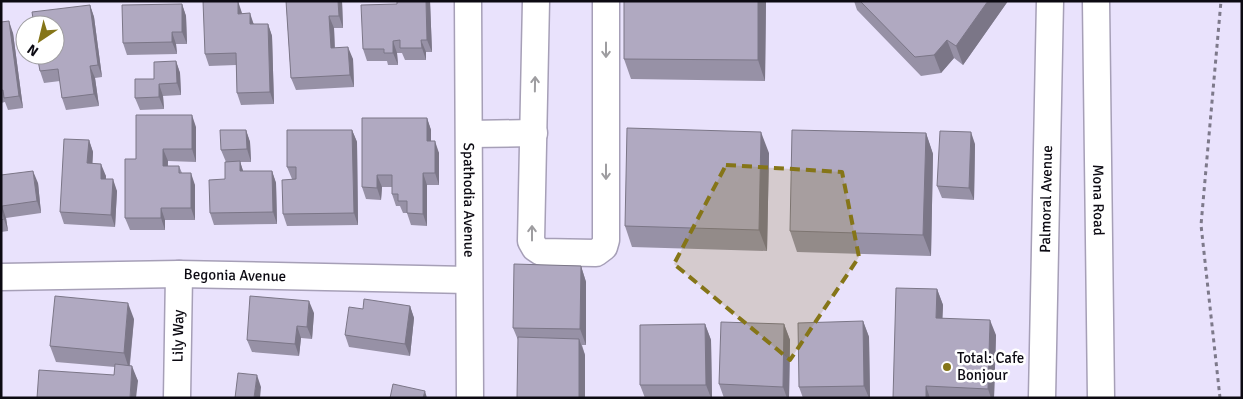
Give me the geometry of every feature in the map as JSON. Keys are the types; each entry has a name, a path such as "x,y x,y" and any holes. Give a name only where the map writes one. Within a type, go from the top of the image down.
{"street":[{"name":"Spathodia Avenue","path":"468,1 470,398"},
{"path":"536,1 531,241 535,248 541,252 596,252 604,247 606,240 606,1"},
{"name":"Palmoral Avenue","path":"1042,398 1050,1"},
{"name":"Mona Road","path":"1096,1 1101,398"},
{"path":"470,134 534,133"},
{"name":"Begonia Avenue","path":"1,277 178,274 468,280"},
{"name":"Lily Way","path":"177,398 178,274"}],"path":[{"path":"1220,398 1201,225 1221,1"}],"highlighted area":[{"path":"726,165 842,172 859,257 790,360 674,264"}],"building":[{"path":"203,1 238,1 238,14 250,13 250,24 268,24 270,92 237,93 236,53 205,54"},
{"path":"286,1 338,1 339,16 329,16 331,48 348,47 350,75 291,78"},
{"path":"397,1 426,1 427,40 421,40 422,48 400,48 400,40 393,41 393,53 384,53 384,49 363,49 361,5 397,4"},
{"path":"624,1 758,1 758,60 624,59"},
{"path":"860,1 988,1 956,46 947,40 934,55 915,57"},
{"path":"182,4 182,32 172,32 172,42 123,43 122,5"},
{"path":"90,5 98,65 90,66 94,94 62,98 58,69 40,71 39,65 65,65 65,15 32,15 32,12"},
{"path":"9,21 19,96 4,98 3,90 1,90 1,22"},
{"path":"176,61 177,83 159,84 159,97 135,98 135,79 154,79 154,62"},
{"path":"136,115 192,115 192,149 163,149 163,166 179,166 179,173 191,173 191,208 161,208 161,218 125,218 125,159 136,159"},
{"path":"362,118 427,118 427,141 435,141 435,173 423,173 423,214 407,213 407,201 398,201 398,194 392,194 392,175 377,175 377,188 362,187"},
{"path":"627,128 761,132 759,230 625,226"},
{"path":"220,130 246,130 247,149 221,150"},
{"path":"287,130 352,130 354,213 283,214 282,180 296,179 296,167 287,167"},
{"path":"792,130 926,133 923,235 790,231"},
{"path":"940,131 971,132 969,188 937,186"},
{"path":"64,139 89,140 87,163 101,164 101,179 113,179 111,215 60,212"},
{"path":"240,161 240,171 272,171 273,212 210,213 209,180 225,179 225,162"},
{"path":"33,171 37,201 2,206 4,219 1,220 1,175"},
{"path":"514,264 581,266 580,329 513,328"},
{"name":"Total: Cafe Bonjour","path":"896,288 937,289 936,318 990,320 988,389 926,386 926,398 893,398"},
{"path":"55,296 128,303 124,353 50,346"},
{"path":"250,296 309,301 307,327 297,326 295,344 247,340"},
{"path":"364,299 410,306 405,344 345,335 349,307 363,309"},
{"path":"863,321 864,386 799,387 798,323"},
{"path":"721,322 784,324 783,387 719,384"},
{"path":"705,324 706,385 640,385 640,325"},
{"path":"518,337 579,339 579,398 517,398"},
{"path":"115,364 132,366 130,398 37,398 39,370 114,375"},
{"path":"238,373 257,375 254,398 235,398"},
{"path":"393,384 425,391 423,398 390,398"}],"place":[{"name":"Total: Cafe Bonjour","path":"947,367"}]}
